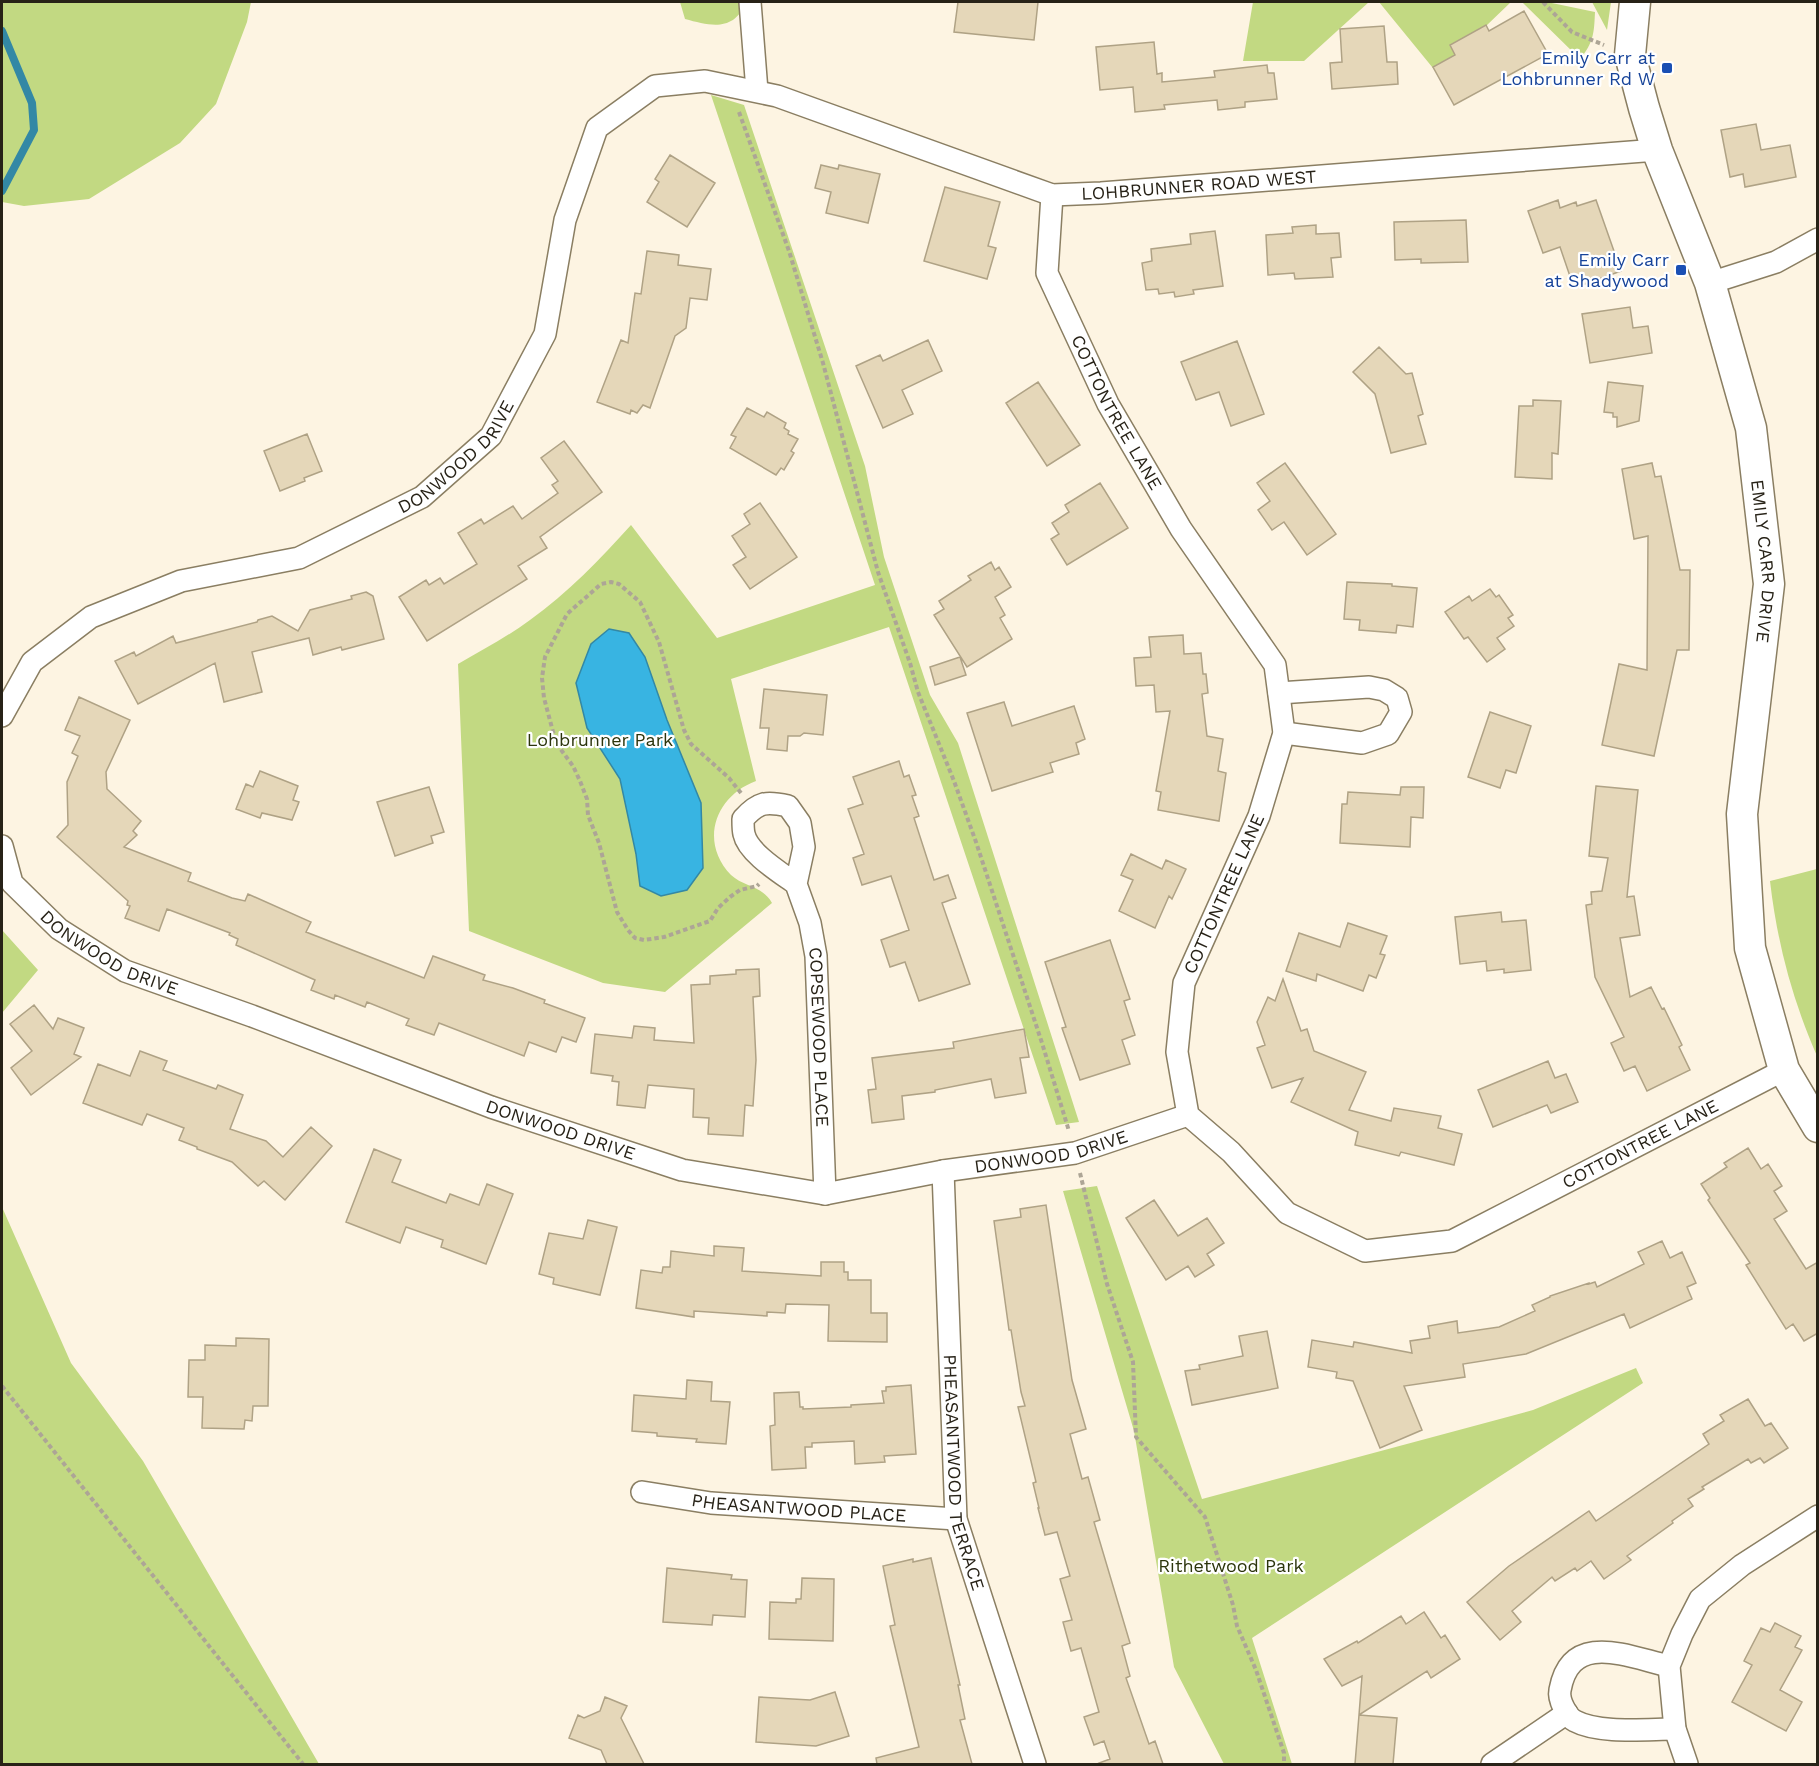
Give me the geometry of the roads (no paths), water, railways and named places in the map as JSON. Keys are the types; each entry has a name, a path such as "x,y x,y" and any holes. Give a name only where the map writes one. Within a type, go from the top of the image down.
{"street":[{"path":"750,2 757,91"},
{"name":"EMILY CARR DRIVE","path":"1635,2 1630,55 1657,150 1710,284 1751,428 1769,584 1742,814 1750,948 1784,1070 1818,1127"},
{"name":"DONWOOD DRIVE","path":"2,716 32,662 91,617 181,581 299,558 422,497 491,436 545,334 565,220 597,128 655,86 705,81 757,91"},
{"name":"LOHBRUNNER ROAD WEST","path":"757,91 777,96 1052,195 1657,150"},
{"name":"COTTONTREE LANE","path":"1052,195 1047,273 1108,404 1181,530 1275,665 1284,733 1259,816 1185,983 1177,1052 1188,1115 1231,1152 1287,1213 1365,1251 1452,1241 1784,1070"},
{"path":"1710,284 1776,262 1818,239"},
{"path":"1279,693 1369,687 1384,690 1397,698 1401,712 1388,734 1362,743 1284,733"},
{"path":"769,802 788,806 800,823 804,847 796,884 753,849 744,836 743,819 752,808 769,802"},
{"name":"DONWOOD DRIVE","path":"2,846 12,883 59,929 124,971 252,1016 491,1107 682,1170 825,1194 943,1171 1075,1153 1188,1115"},
{"name":"COPSEWOOD PLACE","path":"796,884 810,922 816,956 825,1194"},
{"name":"PHEASANTWOOD TERRACE","path":"943,1171 956,1519 1035,1764"},
{"name":"PHEASANTWOOD PLACE","path":"642,1492 711,1503 956,1519"},
{"path":"1687,1764 1675,1728 1669,1666 1700,1599 1742,1565 1818,1516"},
{"path":"1669,1666 1602,1651 1584,1654 1571,1664 1562,1679 1559,1695 1567,1713 1574,1721 1597,1729 1675,1728"},
{"path":"1492,1764 1567,1713"}],"water":[{"path":"609,629 629,633 645,657 667,720 701,803 703,868 687,890 661,896 640,886 636,854 620,779 587,728 576,683 591,644"}],"waterway":[{"path":"2,31 32,103 34,130 2,191"}],"place":[{"name":"Emily Carr at Lohbrunner Rd W","path":"1667,68"},
{"name":"Emily Carr at Shadywood","path":"1681,270"}],"park label":[{"name":"Lohbrunner Park","path":"600,740"},
{"name":"Rithetwood Park","path":"1231,1566"}]}
